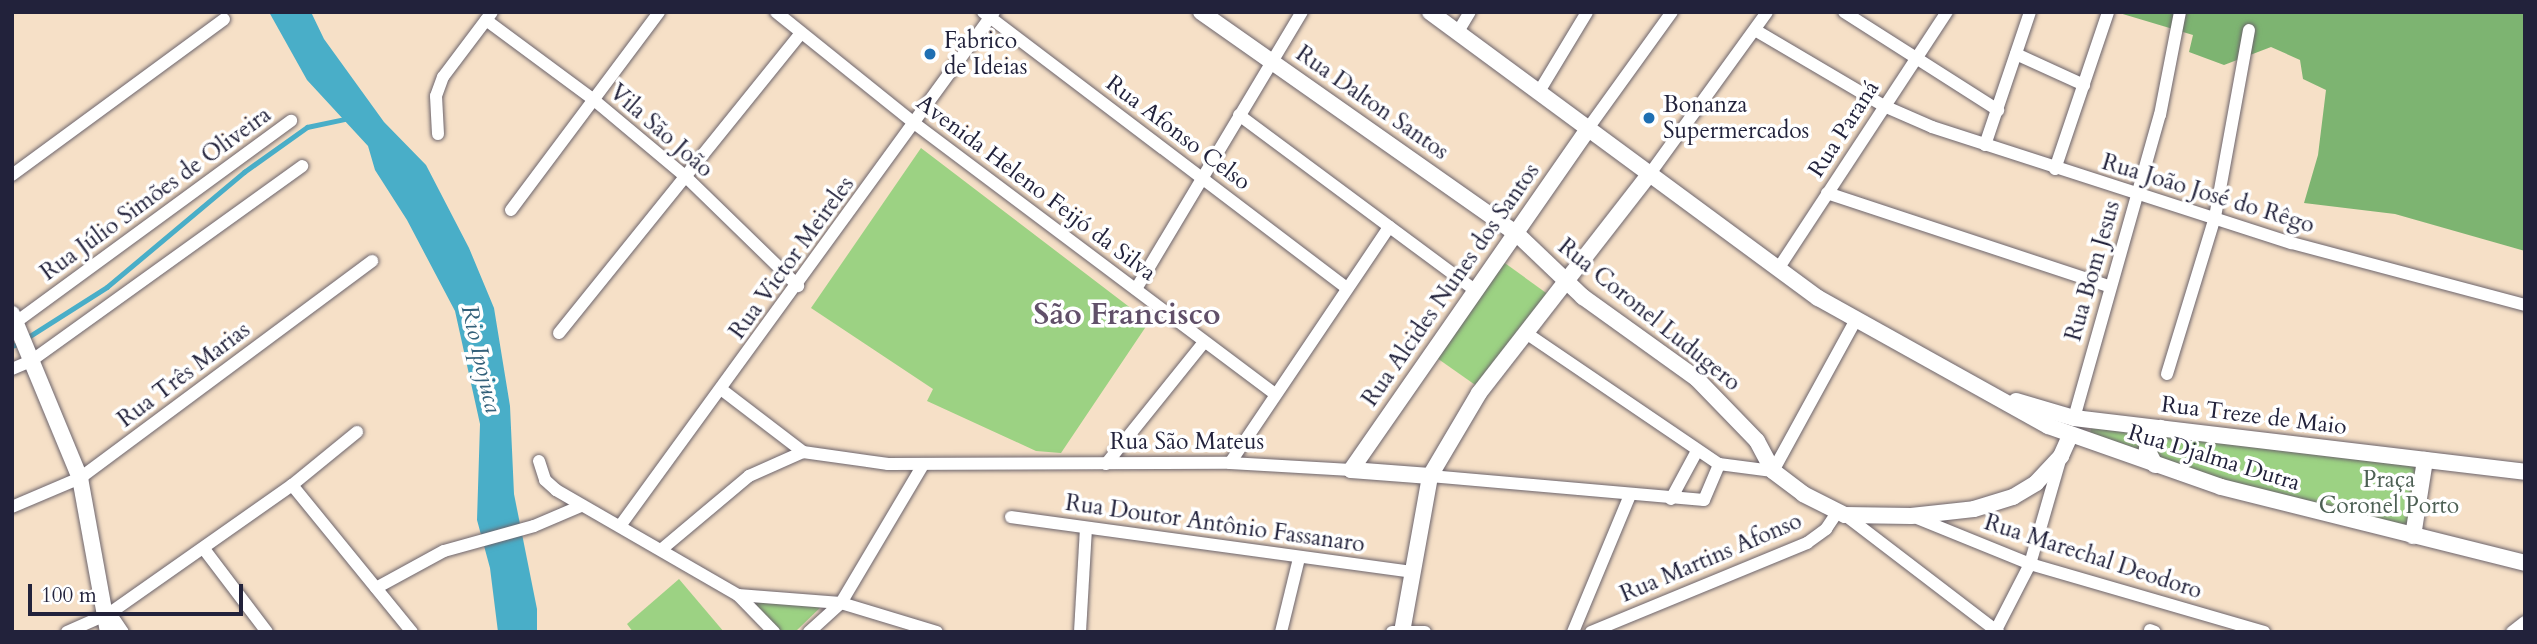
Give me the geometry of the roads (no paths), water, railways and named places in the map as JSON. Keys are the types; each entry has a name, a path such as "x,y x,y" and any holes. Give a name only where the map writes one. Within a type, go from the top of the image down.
{"main road":[{"name":"Rua Dalton Santos","path":"1201,12 1516,233"},
{"path":"1430,12 1541,90 1650,175 1778,269 1855,321 1981,389"},
{"name":"Rua Alcides Nunes dos Santos","path":"1351,470 1589,127"},
{"path":"1399,631 1413,572 1430,475 1479,393 1650,175"},
{"name":"Rua Coronel Ludugero","path":"1516,233 1566,281 1697,379 1757,441 1773,471"},
{"path":"14,321 80,478 109,614 108,632"},
{"name":"Rua Treze de Maio","path":"1981,389 2074,418 2525,472"},
{"name":"Rua Djalma Dutra","path":"1981,389 2070,436 2221,487 2525,563"},
{"path":"2155,465 2147,449 2152,435 2161,428"},
{"path":"1773,471 1803,495 1842,513 1911,516 1974,509 2013,497 2036,483 2061,456 2070,436"},
{"path":"2413,536 2425,460"},
{"name":"Rua São Mateus","path":"1351,470 1430,475"}],"street":[{"path":"511,210 659,12"},
{"name":"Avenida Heleno Feijó da Silva","path":"776,12 914,124 1275,394"},
{"path":"1136,289 1302,12"},
{"path":"1459,30 1470,12"},
{"path":"1541,90 1587,12"},
{"path":"1589,127 1672,12"},
{"path":"1650,175 1767,12"},
{"path":"1844,12 1997,110"},
{"name":"Rua Paraná","path":"1778,269 1947,12"},
{"path":"1985,145 2030,12"},
{"path":"2055,169 2108,12"},
{"name":"Rua Bom Jesus","path":"2074,418 2109,286 2160,115 2180,12"},
{"name":"Rua Victor Meireles","path":"620,526 798,286 989,14"},
{"name":"Rua Afonso Celso","path":"989,14 1347,288"},
{"path":"438,134 436,96 443,77 489,16"},
{"name":"Vila São João","path":"489,16 685,176 798,286"},
{"path":"12,175 224,19"},
{"name":"Rua João José do Rêgo","path":"1755,30 1884,106 1985,145 2364,264 2525,305"},
{"path":"2167,374 2215,217 2249,30"},
{"path":"559,333 801,33"},
{"path":"2016,54 2084,85"},
{"path":"1239,115 1475,290"},
{"name":"Rua Júlio Simões de Oliveira","path":"14,321 290,121"},
{"path":"12,369 31,361 302,166"},
{"path":"1827,193 2109,286"},
{"path":"1230,463 1389,228"},
{"name":"Rua Três Marias","path":"12,508 80,478 372,261"},
{"path":"1526,334 1719,464 1773,471 1855,321"},
{"path":"1105,464 1204,342"},
{"path":"662,549 749,476 803,452 723,390"},
{"path":"67,632 109,614 204,549 292,485 357,432"},
{"path":"1671,499 1697,451"},
{"name":"Rua São Mateus","path":"803,452 859,462 923,465 1230,463 1351,470"},
{"path":"1842,513 1996,631 2030,564 2061,456"},
{"path":"540,461 549,484 581,506 662,549 738,595 774,632"},
{"name":"Rua São Mateus","path":"1430,475 1704,500 1719,464"},
{"path":"809,632 841,603 923,465"},
{"path":"292,485 412,632"},
{"path":"1573,632 1630,495"},
{"path":"376,588 444,551 534,526 581,506"},
{"name":"Rua Martins Afonso","path":"1591,632 1807,543 1842,513"},
{"name":"Rua Marechal Deodoro","path":"1911,516 2030,564 2230,628 2264,632"},
{"name":"Rua Doutor Antônio Fassanaro","path":"1011,517 1413,572"},
{"path":"1080,632 1086,528"},
{"path":"204,549 267,632"},
{"path":"1281,632 1299,558"},
{"path":"738,595 841,603 937,632"},
{"path":"109,614 123,632"},
{"path":"2512,632 2525,622"},
{"path":"1399,631 1425,632"}],"water":[{"name":"Rio Ipojuca","path":"269,12 311,12 324,39 384,122 426,165 469,248 494,308 510,406 514,494 537,609 537,632 498,632 490,568 477,520 480,424 455,311 407,220 375,170 368,146 307,80"}],"waterway":[{"path":"30,336 107,287 244,172 307,127 346,119"}],"place":[{"name":"Fabrico de Ideias","path":"930,54"},
{"name":"Bonanza Supermercados","path":"1649,118"}],"district":[{"name":"São Francisco","path":"1127,315"}],"park label":[{"name":"Praça Coronel Porto","path":"2389,493"}]}
